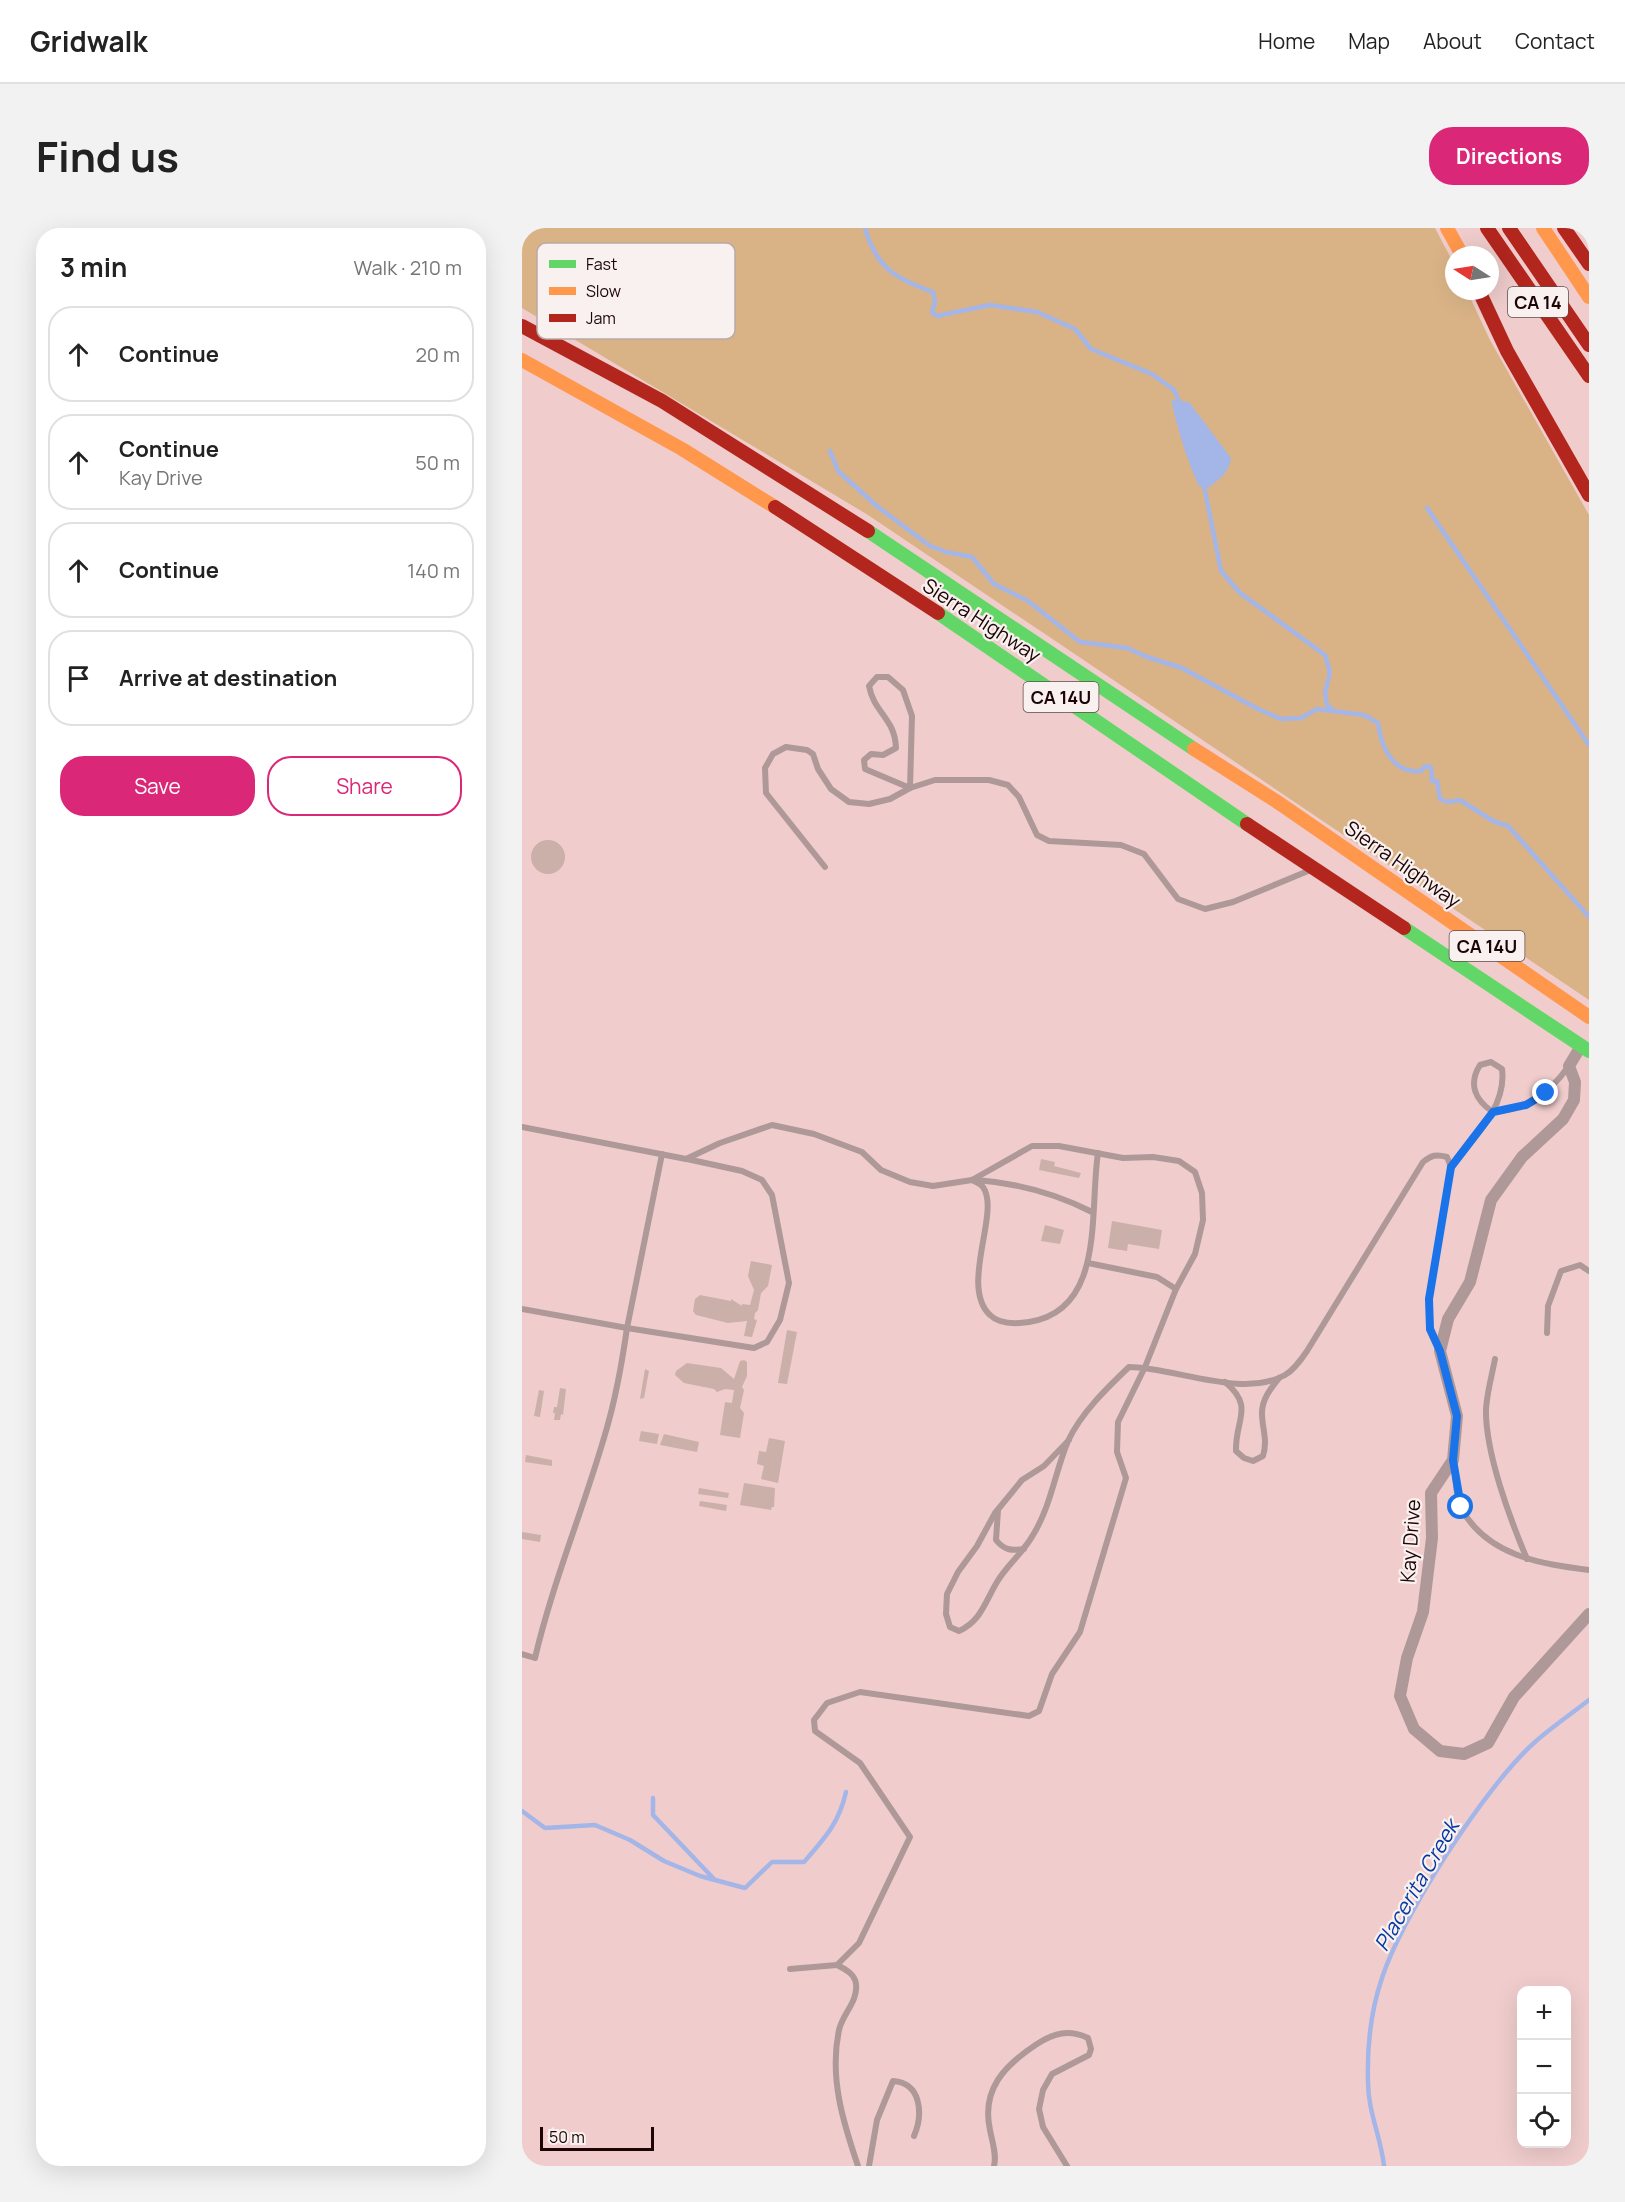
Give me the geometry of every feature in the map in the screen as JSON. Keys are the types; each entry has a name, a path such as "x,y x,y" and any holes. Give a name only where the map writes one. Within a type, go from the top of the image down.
{"main road":[{"path":"1447,228 1457,246"},
{"name":"CA 14","path":"1487,228 1589,376"},
{"path":"1509,228 1589,345"},
{"path":"1543,228 1589,297"},
{"path":"1564,228 1589,264"},
{"path":"1483,300 1507,351 1589,495"},
{"name":"Sierra Highway","path":"522,326 537,334"},
{"name":"Sierra Highway","path":"546,339 662,401 732,443 1325,855 1585,1048"},
{"name":"Sierra Highway","path":"522,360 673,443 754,493 1020,667 1589,1017"}],"street":[{"path":"1569,1066 1585,1048"},
{"name":"Kay Drive","path":"1569,1066 1575,1082 1574,1100 1563,1119 1522,1156 1491,1200 1470,1282 1448,1319 1440,1351 1457,1416 1453,1460 1431,1493 1432,1538 1423,1612 1407,1658 1400,1696 1414,1729 1440,1751 1464,1754 1488,1743 1514,1697 1589,1614"}],"lane":[{"path":"888,676 903,690 912,716 910,788 865,769 864,760 871,754 883,754 896,748 896,733 872,700 869,686 877,677 888,676"},
{"path":"825,867 766,793 765,768 773,754 786,747 807,750 813,754 818,769 831,789 849,802 869,804 890,799 910,788 936,780 989,780 1008,785 1019,797 1037,835 1049,841 1121,845 1144,854 1178,899 1205,909 1233,902 1325,855"},
{"path":"1440,1351 1430,1329 1429,1299 1451,1167 1493,1112 1504,1084 1502,1069 1491,1062 1480,1065 1474,1075 1473,1085 1484,1106 1493,1112 1526,1105 1538,1098 1556,1084 1569,1066"},
{"path":"686,1159 720,1143 772,1125 814,1134 862,1152 881,1170 910,1182 933,1186 972,1180 997,1181 1059,1195 1092,1212"},
{"path":"522,1127 742,1171 762,1180 772,1195 789,1282 780,1320 767,1342 754,1348 627,1328 522,1308"},
{"path":"837,1965 859,1943 910,1837 860,1763 815,1731 814,1720 827,1703 860,1692 1029,1716 1039,1712 1052,1674 1080,1632 1126,1478 1117,1452 1118,1422 1145,1367 1176,1290 1195,1254 1203,1220 1202,1193 1195,1172 1179,1161 1153,1157 1123,1158 1059,1146 1032,1146 972,1180"},
{"path":"972,1180 983,1186 988,1198 978,1271 981,1297 988,1314 999,1321 1015,1324 1050,1316 1065,1307 1080,1288 1088,1263 1098,1153"},
{"path":"522,1654 535,1658 547,1603 606,1432 620,1377 627,1328 662,1154"},
{"path":"1068,1440 1052,1495 1024,1549 1006,1569 982,1612 971,1626 959,1631 950,1627 946,1614 947,1594 999,1508 1022,1480 1044,1466 1068,1440 1100,1394 1129,1367 1145,1367 1175,1375 1225,1382 1263,1382 1279,1377 1296,1365 1307,1352 1423,1162 1432,1155 1440,1155 1447,1157 1451,1167"},
{"path":"1088,1263 1157,1277 1176,1290"},
{"path":"1547,1333 1548,1306 1561,1271 1580,1265 1589,1271"},
{"path":"1495,1359 1486,1409 1492,1449 1512,1521 1527,1559"},
{"path":"1225,1382 1242,1400 1244,1410 1236,1440 1236,1451 1244,1458 1253,1461 1263,1456 1267,1443 1262,1412 1268,1392 1279,1377"},
{"path":"1453,1460 1461,1507 1482,1532 1509,1553 1542,1564 1589,1570"},
{"path":"999,1508 996,1540 1002,1548 1013,1551 1024,1549"},
{"path":"790,1969 837,1965 852,1975 856,1982 855,1998 840,2026 836,2066 838,2098 858,2166"},
{"path":"994,2166 987,2120 992,2088 1001,2072 1014,2059 1047,2037 1066,2032 1088,2038 1091,2049 1089,2055 1052,2074 1043,2090 1039,2109 1043,2127 1067,2166"},
{"path":"870,2166 877,2120 893,2081 901,2082 915,2092 920,2109 920,2122 914,2136"}],"shaded area":[{"path":"522,228 1435,228 1445,247 1445,300 1471,300 1490,340 1589,515 1589,1000 868,515 574,339 735,339 735,243 537,243 537,317 522,308"}],"water":[{"path":"1171,400 1189,402 1231,458 1226,472 1208,488 1199,486 1194,475"}],"building":[{"path":"548,840 560,845 565,857 560,869 548,874 536,869 531,857 536,845"},
{"path":"1041,1159 1055,1162 1054,1166 1081,1173 1079,1178 1039,1170"},
{"path":"1112,1221 1162,1230 1159,1249 1128,1244 1127,1251 1108,1248"},
{"path":"1045,1225 1064,1230 1060,1244 1041,1241"},
{"path":"751,1261 772,1265 768,1286 761,1293 758,1310 755,1313 754,1319 757,1320 752,1337 744,1336 747,1321 728,1323 696,1315 693,1311 695,1299 700,1295 731,1301 731,1299 742,1306 742,1304 750,1305 754,1290 748,1276"},
{"path":"787,1330 797,1332 787,1384 778,1383"},
{"path":"740,1361 747,1362 747,1376 742,1387 744,1390 740,1408 744,1413 740,1438 720,1435 725,1402 732,1403 734,1390 725,1389 717,1392 714,1389 684,1383 675,1375 676,1371 687,1363 721,1368 734,1379"},
{"path":"645,1369 649,1371 644,1398 640,1399"},
{"path":"560,1388 566,1389 563,1415 561,1414 560,1420 554,1420 554,1407 557,1407"},
{"path":"539,1390 544,1391 540,1417 534,1416"},
{"path":"641,1431 659,1434 657,1444 639,1441"},
{"path":"664,1434 699,1442 697,1452 660,1445"},
{"path":"769,1438 785,1441 778,1483 761,1479 764,1466 757,1464 759,1451 766,1452"},
{"path":"526,1455 552,1460 552,1466 525,1462"},
{"path":"744,1483 775,1488 774,1507 771,1510 740,1505"},
{"path":"699,1488 729,1493 728,1498 698,1494"},
{"path":"700,1501 727,1505 726,1511 699,1506"},
{"path":"522,1532 541,1535 540,1542 522,1539"}],"waterway":[{"path":"865,228 875,253 889,270 898,277 933,292 935,302 932,312 937,316 990,305 1037,312 1075,329 1091,349 1152,374 1174,390 1180,404"},
{"path":"830,451 838,471 878,507 930,546 972,557 994,584 1028,601 1080,642 1127,648 1182,668 1281,719 1301,718 1317,709 1364,715 1378,723 1385,749 1395,763 1411,771 1421,771 1425,766 1431,767 1432,781 1437,781 1440,799 1448,802 1460,800 1493,821 1508,826 1589,917"},
{"path":"1203,481 1221,571 1240,593 1325,655 1330,672 1325,693 1327,705 1333,710"},
{"path":"1427,508 1589,745"},
{"name":"Placerita Creek","path":"1384,2166 1370,2104 1368,2056 1375,2003 1392,1952 1426,1887 1493,1788 1535,1742 1589,1700"},
{"path":"522,1811 545,1828 595,1825 630,1840 664,1861 700,1876 745,1888 772,1862 804,1862 835,1821 846,1792"},
{"path":"653,1798 653,1815 714,1879"}],"traffic: fast":[{"path":"868,531 1194,749"},
{"path":"938,613 1247,824"},
{"path":"1404,928 1589,1051"}],"traffic: slow":[{"path":"1447,228 1457,246"},
{"path":"1543,228 1589,297"},
{"path":"522,360 682,449 775,507"},
{"path":"1194,749 1279,803 1589,1017"}],"traffic: jam":[{"path":"1487,228 1589,376"},
{"path":"1509,228 1589,345"},
{"path":"1564,228 1589,264"},
{"path":"1483,300 1507,351 1589,495"},
{"path":"522,326 537,334"},
{"path":"546,339 662,401 868,531"},
{"path":"775,507 938,613"},
{"path":"1247,824 1404,928"}],"route":[{"path":"1461,1507 1453,1460 1457,1416 1440,1351 1430,1329 1429,1299 1451,1167 1493,1112 1526,1105 1546,1093"}]}
